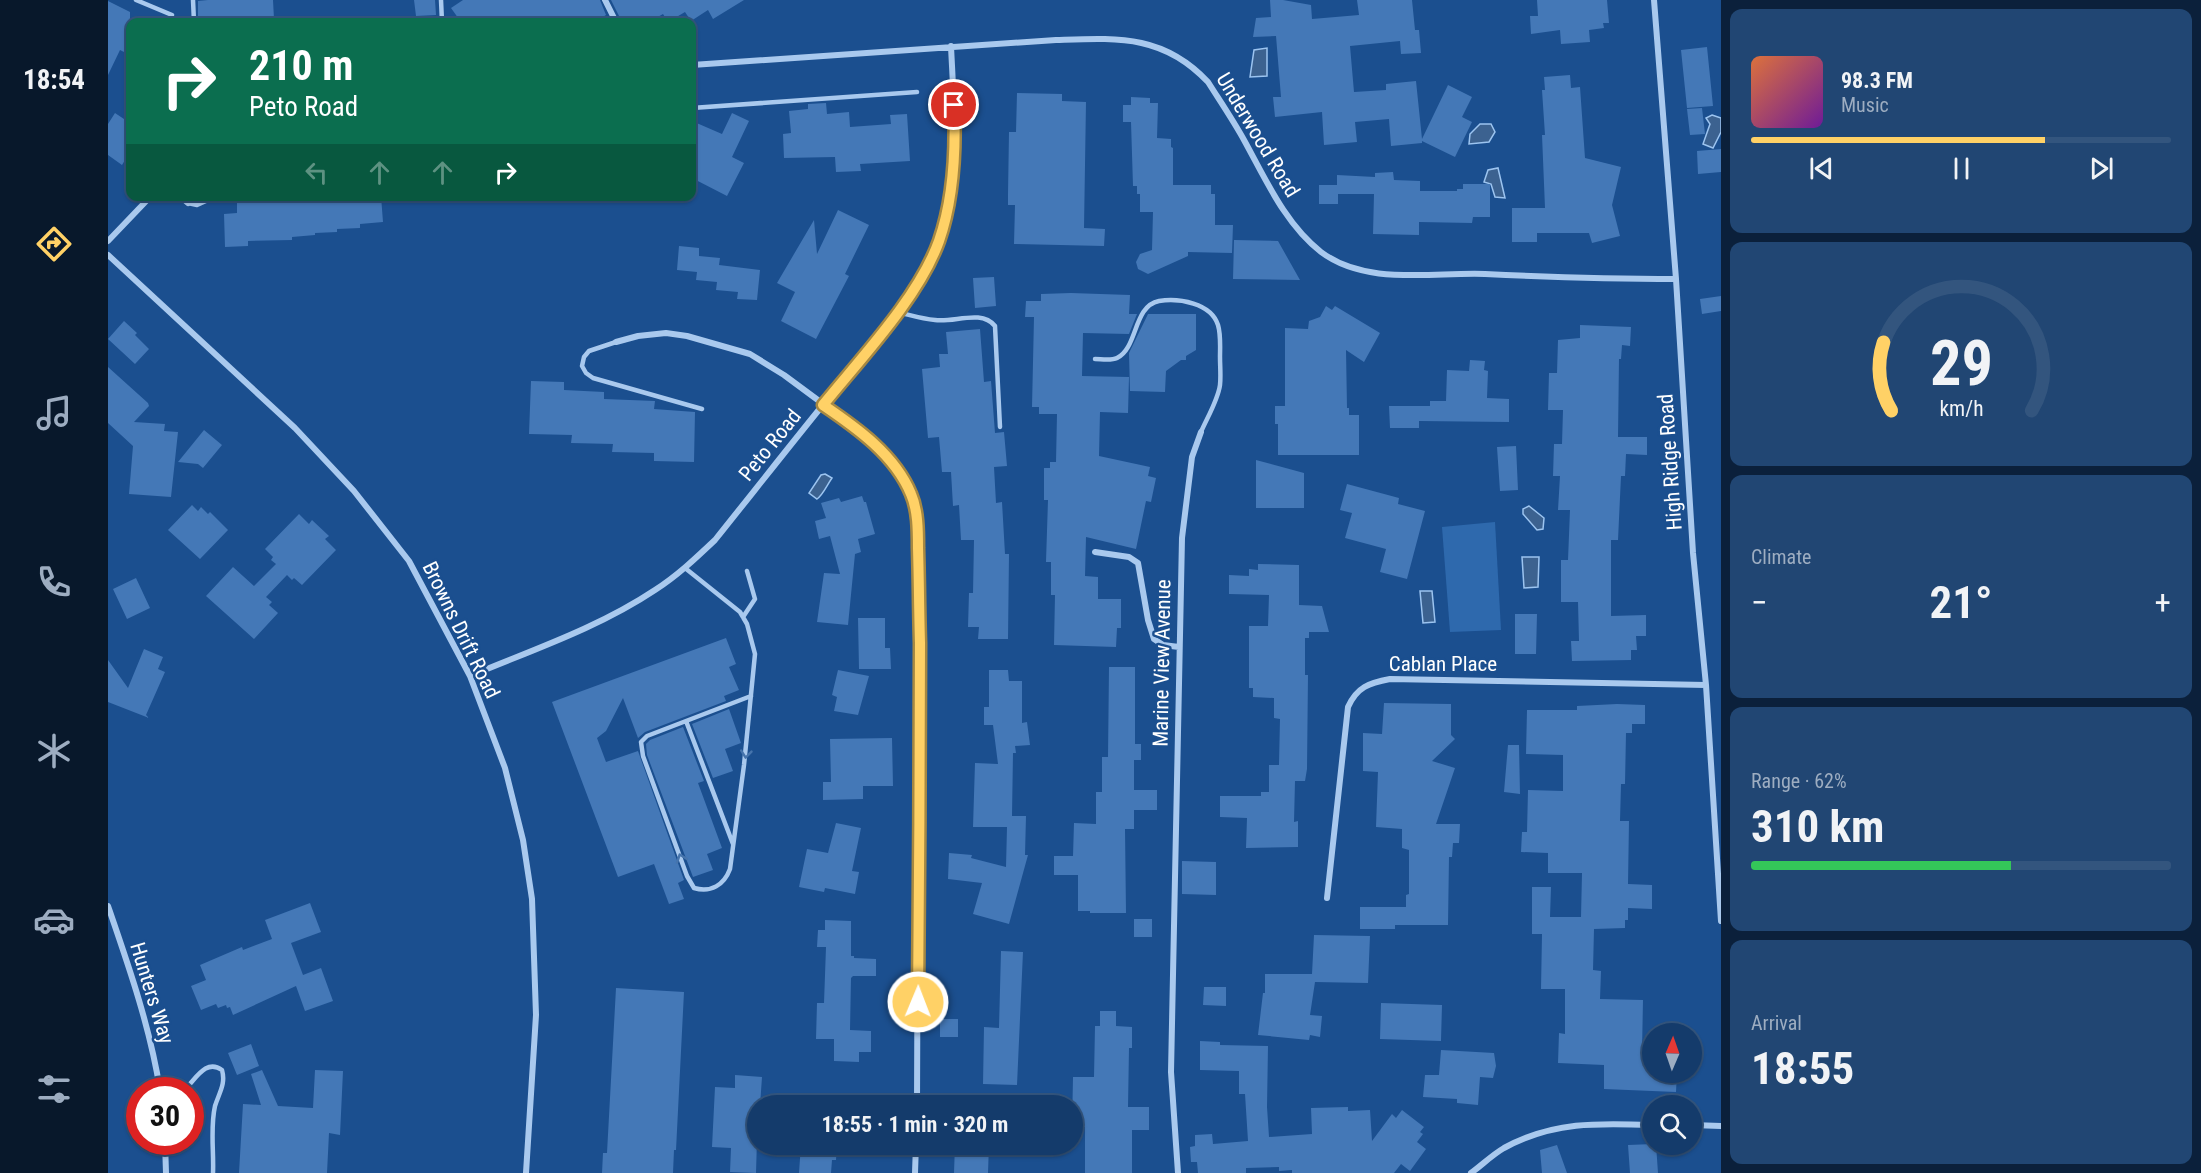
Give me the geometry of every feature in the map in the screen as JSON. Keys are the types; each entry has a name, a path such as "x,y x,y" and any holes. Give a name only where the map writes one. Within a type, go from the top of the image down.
{"street":[{"path":"604,0 614,18"},
{"name":"High Ridge Road","path":"1654,0 1676,279 1693,554 1706,685 1721,921"},
{"name":"Underwood Road","path":"696,65 951,46 1113,38 1152,45 1176,55 1195,68 1208,82 1285,211 1322,253 1341,263 1364,270 1391,274 1676,279"},
{"name":"Peto Road","path":"470,676 594,625 655,591 685,568 715,540 897,312 920,280 938,242 947,211 956,145 951,46"},
{"path":"108,241 146,201"},
{"name":"Browns Drift Road","path":"108,255 295,428 354,491 409,561 470,676 505,768 523,840 532,899 536,1015 526,1173"},
{"path":"616,342 638,336 666,333 750,354 784,375 866,437 904,478 912,497 918,530 920,775 917,1095"},
{"name":"Marine View Avenue","path":"1178,1173 1171,1072 1182,538 1192,457 1201,432"},
{"path":"1095,552 1129,557 1138,563 1148,620 1154,639 1163,645 1179,647"},
{"name":"Cablan Place","path":"1327,898 1348,707 1354,694 1365,687 1390,679 1706,685"},
{"name":"Hunters Way","path":"108,906 137,991 158,1077"},
{"path":"1471,1173 1503,1149 1534,1134 1567,1125 1592,1123 1642,1125"},
{"path":"1702,1125 1721,1126"},
{"path":"165,1155 166,1173"},
{"path":"915,1173 916,1155"}],"lane":[{"path":"136,0 172,15"},
{"path":"193,0 194,18"},
{"path":"441,0 442,18"},
{"path":"696,108 917,92"},
{"path":"188,203 197,205 206,201"},
{"name":"Marine View Avenue","path":"1095,359 1111,359 1122,354 1135,332 1144,309 1150,303 1176,300 1195,304 1206,310 1215,317 1220,331 1220,386 1201,432"},
{"path":"897,312 938,321 975,318 992,322 995,326 1000,427"},
{"path":"616,342 589,351 585,355 582,366 586,373 607,382 702,409"},
{"path":"685,568 727,600 743,617 751,635 755,654 751,696 734,846 730,869 722,883 707,890 694,888 687,876 641,749 641,742 647,736 751,696"},
{"path":"743,617 755,599 747,571"},
{"path":"686,721 734,846"},
{"path":"197,1077 206,1068 216,1066 222,1070 224,1082 216,1103 213,1124 213,1173"}],"shaded area":[{"path":"1267,48 1267,76 1250,77 1254,50"},
{"path":"1712,115 1721,118 1721,132 1713,148 1703,144 1710,124 1706,118"},
{"path":"1480,124 1491,124 1495,132 1489,142 1469,144 1470,134"},
{"path":"1498,168 1505,198 1495,197 1491,184 1484,182 1488,170"},
{"path":"825,474 832,478 817,499 809,493 821,475"},
{"path":"1529,506 1544,518 1543,529 1537,530 1523,514 1523,509"},
{"path":"1495,522 1501,630 1450,632 1442,527"},
{"path":"1522,557 1539,557 1538,587 1524,588"},
{"path":"1420,591 1432,591 1435,622 1423,623"}],"building":[{"path":"273,0 274,18 198,18 198,1"},
{"path":"414,0 435,0 436,15 416,16"},
{"path":"463,0 600,0 606,15 601,18 458,18 451,8"},
{"path":"611,0 744,0 713,19 708,10 696,18 689,18 685,12 675,18 666,18 663,14 656,18 640,16 620,18"},
{"path":"1270,0 1311,5 1312,19 1359,15 1357,0 1412,0 1415,30 1419,30 1421,53 1401,54 1400,41 1350,46 1354,92 1386,90 1386,84 1416,81 1422,139 1448,85 1472,97 1462,117 1472,122 1455,157 1422,141 1422,143 1391,146 1389,119 1355,122 1357,142 1324,145 1322,112 1275,117 1273,97 1281,97 1276,36 1253,37 1256,18 1271,17"},
{"path":"1537,0 1607,0 1609,23 1603,23 1604,28 1589,30 1590,42 1561,44 1560,30 1531,34 1530,16 1538,16"},
{"path":"108,1 130,12 130,18 126,18 126,53 120,50 108,75"},
{"path":"1707,47 1713,106 1687,108 1681,50"},
{"path":"1570,75 1571,88 1580,87 1585,158 1621,167 1612,205 1620,236 1592,243 1589,233 1537,233 1537,242 1512,242 1512,208 1545,208 1542,135 1545,135 1542,90 1545,90 1544,77"},
{"path":"1017,93 1062,94 1062,101 1086,102 1084,228 1105,229 1104,246 1014,244 1015,205 1008,205 1009,132 1016,132"},
{"path":"1131,97 1150,98 1150,103 1158,103 1157,138 1171,139 1173,185 1211,185 1211,194 1215,194 1215,225 1233,225 1232,253 1188,252 1188,256 1148,274 1138,269 1136,262 1140,254 1152,250 1153,212 1140,212 1140,194 1137,194 1137,186 1133,186 1131,122 1123,122 1123,105 1131,105"},
{"path":"826,103 827,114 849,112 850,127 891,124 890,115 907,114 910,161 860,164 861,171 836,172 835,157 784,158 783,134 791,133 789,111 808,109 808,104"},
{"path":"1702,108 1705,134 1690,135 1687,109"},
{"path":"115,113 126,120 126,158 122,165 108,155 108,124"},
{"path":"732,113 749,121 732,157 744,163 727,196 696,180 696,123 722,134"},
{"path":"1721,149 1721,172 1698,174 1697,151"},
{"path":"1393,172 1394,180 1420,181 1420,191 1457,191 1457,189 1463,189 1463,184 1490,184 1490,217 1473,217 1472,223 1419,222 1419,235 1373,234 1374,194 1338,194 1338,204 1319,204 1319,185 1337,185 1337,175 1375,177 1375,173"},
{"path":"237,201 381,201 383,222 360,224 360,228 337,229 337,232 292,237 292,240 248,241 248,246 225,247 224,214 237,213"},
{"path":"838,210 869,225 845,274 849,276 816,339 781,321 795,292 777,283 814,220 817,254"},
{"path":"1234,240 1278,241 1300,280 1233,279"},
{"path":"679,246 699,248 699,256 720,258 719,265 760,270 757,300 737,299 738,292 716,290 717,282 696,280 697,272 677,270"},
{"path":"994,277 996,306 975,308 973,278"},
{"path":"1041,294 1130,295 1129,314 1137,314 1129,334 1083,333 1082,376 1129,377 1128,413 1100,412 1099,456 1150,467 1148,476 1156,478 1151,502 1146,501 1136,549 1086,537 1085,576 1098,577 1098,599 1121,599 1121,628 1117,628 1116,647 1054,645 1055,595 1051,595 1051,562 1046,562 1048,500 1044,500 1044,468 1050,468 1050,462 1056,462 1057,414 1039,414 1039,407 1032,407 1034,317 1025,317 1026,301 1041,301"},
{"path":"1721,296 1721,311 1702,314 1700,299"},
{"path":"1326,306 1332,310 1335,306 1380,333 1364,362 1346,350 1347,408 1349,408 1349,415 1359,415 1359,455 1278,455 1278,424 1275,424 1275,406 1285,406 1285,328 1308,329 1309,321 1320,317"},
{"path":"1148,314 1196,314 1196,350 1186,356 1186,360 1181,360 1166,371 1165,392 1130,391 1129,353"},
{"path":"124,321 149,349 135,364 108,339"},
{"path":"1580,325 1631,327 1630,346 1622,345 1621,359 1619,359 1618,437 1647,437 1647,455 1626,454 1625,476 1621,476 1618,540 1611,540 1611,616 1646,615 1646,636 1636,636 1637,650 1631,650 1631,660 1572,661 1571,641 1579,641 1578,602 1561,602 1561,560 1568,560 1570,510 1558,510 1560,476 1553,476 1554,444 1562,444 1563,410 1548,410 1549,373 1557,373 1558,340 1580,338"},
{"path":"980,329 984,382 991,381 995,433 1004,432 1007,466 994,467 996,503 1002,502 1005,554 1009,554 1008,639 978,639 979,627 968,627 969,593 973,593 974,540 961,540 959,505 953,506 951,472 942,472 939,437 928,438 922,369 940,367 939,354 948,354 946,332"},
{"path":"1470,360 1485,361 1484,370 1488,371 1487,398 1509,399 1509,422 1419,421 1419,428 1390,428 1389,406 1430,406 1430,401 1446,401 1447,370 1469,371"},
{"path":"108,367 148,403 149,406 134,422 165,424 164,431 178,432 171,497 129,494 133,446 108,423"},
{"path":"531,381 564,382 564,390 604,392 604,399 655,401 654,409 695,412 694,462 654,461 654,453 612,452 613,444 571,443 572,435 529,434"},
{"path":"204,430 222,445 203,468 198,464 178,462"},
{"path":"1516,446 1518,490 1500,491 1497,447"},
{"path":"1256,460 1304,473 1304,508 1256,508"},
{"path":"1347,484 1399,498 1398,504 1425,511 1407,579 1380,572 1386,549 1345,538 1352,513 1340,510"},
{"path":"862,496 866,502 875,534 858,539 861,552 855,554 848,625 817,622 824,573 840,574 830,536 819,539 815,521 826,518 821,503 839,498 841,502"},
{"path":"192,505 198,511 201,507 208,514 210,512 228,530 200,559 168,530"},
{"path":"299,514 309,524 312,520 329,536 325,539 336,550 302,585 287,575 266,597 272,602 269,605 278,613 254,639 206,596 233,567 254,586 276,564 265,549"},
{"path":"1258,564 1299,565 1299,605 1322,606 1329,632 1309,632 1309,638 1305,638 1305,675 1308,675 1307,769 1305,781 1295,781 1294,822 1298,821 1298,847 1246,848 1247,818 1220,817 1220,796 1261,796 1261,792 1269,792 1269,765 1279,765 1280,719 1274,718 1274,698 1253,697 1253,688 1249,688 1249,626 1268,626 1269,595 1229,594 1229,575 1249,576 1249,569 1258,570"},
{"path":"136,578 150,608 127,619 113,589"},
{"path":"1515,614 1537,614 1536,654 1515,654"},
{"path":"858,618 885,618 885,648 890,648 891,669 859,669"},
{"path":"726,638 736,664 729,667 739,690 724,696 726,701 645,732 638,738 623,698 606,731 597,738 606,762 638,751 684,880 678,883 684,899 669,904 654,864 618,877 552,702"},
{"path":"144,649 163,657 158,669 165,672 146,715 149,718 108,702 108,660 128,688"},
{"path":"1109,667 1135,667 1135,744 1141,744 1141,760 1134,760 1134,790 1157,790 1157,810 1134,810 1134,829 1125,829 1126,913 1090,913 1090,911 1078,911 1078,875 1054,875 1054,856 1073,856 1074,823 1096,824 1096,792 1102,792 1102,757 1108,757"},
{"path":"838,670 869,676 858,715 834,711 837,697 832,695"},
{"path":"989,670 1008,670 1009,681 1022,681 1022,723 1027,722 1030,745 1015,746 1016,753 1013,753 1012,816 1026,816 1025,855 1028,855 1009,924 973,914 982,883 948,879 949,853 972,855 971,858 1006,867 1007,827 973,827 975,763 998,764 993,725 984,725 984,707 989,707"},
{"path":"1384,703 1451,704 1451,735 1455,739 1432,761 1455,768 1436,824 1460,824 1459,843 1453,843 1452,857 1449,857 1448,925 1395,925 1395,929 1360,929 1360,907 1406,907 1406,895 1409,894 1409,850 1402,848 1402,829 1376,827 1378,772 1363,771 1363,733 1382,734"},
{"path":"1645,705 1645,724 1632,724 1632,733 1626,733 1625,784 1621,784 1620,821 1629,821 1628,884 1652,885 1652,909 1628,908 1625,928 1594,929 1593,970 1601,971 1600,999 1643,1000 1642,1083 1676,1083 1676,1092 1604,1089 1604,1065 1558,1063 1559,1033 1565,1034 1565,989 1541,989 1542,934 1532,934 1532,887 1551,887 1550,917 1581,917 1582,873 1548,873 1548,853 1521,852 1522,832 1527,832 1528,790 1563,791 1563,755 1526,754 1527,710 1577,710 1577,706"},
{"path":"729,709 741,743 725,749 733,771 713,778 692,724"},
{"path":"683,727 704,781 698,783 722,848 707,854 713,870 693,877 647,755 646,744 650,740"},
{"path":"892,738 893,786 863,786 863,799 823,800 823,782 831,782 830,739"},
{"path":"1508,745 1519,745 1520,794 1504,792"},
{"path":"836,823 861,828 852,871 859,872 855,894 825,888 824,892 799,887 807,849 828,853"},
{"path":"1182,861 1216,862 1216,895 1182,894"},
{"path":"310,903 321,932 291,943 303,975 321,968 333,1001 305,1011 296,986 233,1015 230,1007 227,1008 226,1005 218,1008 216,1004 201,1010 191,986 206,980 200,965 242,947 243,950 272,939 265,920"},
{"path":"1134,919 1152,919 1152,937 1134,937"},
{"path":"825,920 851,921 851,956 876,959 876,976 853,976 851,978 850,1030 871,1031 871,1052 859,1052 859,1062 834,1061 834,1039 816,1039 817,1003 824,1003 826,947 817,947 818,930 825,930"},
{"path":"1314,935 1370,936 1368,983 1315,982 1310,1015 1322,1016 1320,1037 1310,1035 1309,1040 1258,1035 1263,993 1265,993 1265,974 1312,974"},
{"path":"1001,951 1023,952 1017,1085 983,1084 984,1027 999,1028"},
{"path":"1204,987 1226,987 1226,1006 1203,1005"},
{"path":"616,988 684,992 673,1173 602,1173 603,1153 607,1153"},
{"path":"1381,1003 1442,1005 1441,1041 1380,1039"},
{"path":"1100,1011 1116,1011 1116,1026 1132,1027 1132,1048 1129,1048 1128,1107 1149,1107 1149,1130 1132,1130 1132,1173 1085,1173 1083,1095 1073,1095 1073,1077 1094,1077 1095,1026 1100,1026"},
{"path":"940,1019 958,1019 958,1037 940,1037"},
{"path":"1200,1041 1220,1042 1220,1045 1268,1046 1269,1137 1312,1134 1311,1108 1348,1107 1348,1111 1370,1110 1372,1141 1392,1114 1396,1118 1402,1110 1424,1127 1420,1132 1423,1134 1417,1142 1426,1149 1410,1171 1401,1164 1394,1173 1292,1173 1292,1170 1279,1171 1279,1167 1246,1168 1246,1173 1198,1173 1197,1162 1191,1162 1190,1147 1195,1146 1195,1135 1212,1134 1213,1144 1248,1141 1245,1094 1239,1094 1239,1071 1200,1070"},
{"path":"251,1044 259,1066 237,1075 228,1053"},
{"path":"1441,1050 1494,1053 1496,1066 1493,1078 1480,1077 1478,1105 1457,1103 1457,1099 1423,1097 1425,1075 1439,1075"},
{"path":"262,1070 278,1106 313,1108 315,1070 343,1071 340,1135 329,1133 327,1173 239,1173 243,1104 261,1105 251,1074"},
{"path":"735,1075 762,1077 761,1095 747,1095 747,1155 757,1155 756,1173 730,1172 731,1148 712,1147 715,1087 735,1088"},
{"path":"1642,1144 1642,1155 1657,1155 1658,1173 1630,1173 1628,1145"},
{"path":"1557,1145 1567,1173 1542,1173 1540,1150"},
{"path":"800,1155 836,1155 836,1160 832,1160 831,1173 799,1173"},
{"path":"955,1155 989,1155 988,1173 954,1173"}],"route":[{"path":"918,1002 920,775 918,530 912,497 904,478 883,453 853,426 823,405 890,323 920,280 938,242 947,211 956,145 954,105"}]}
